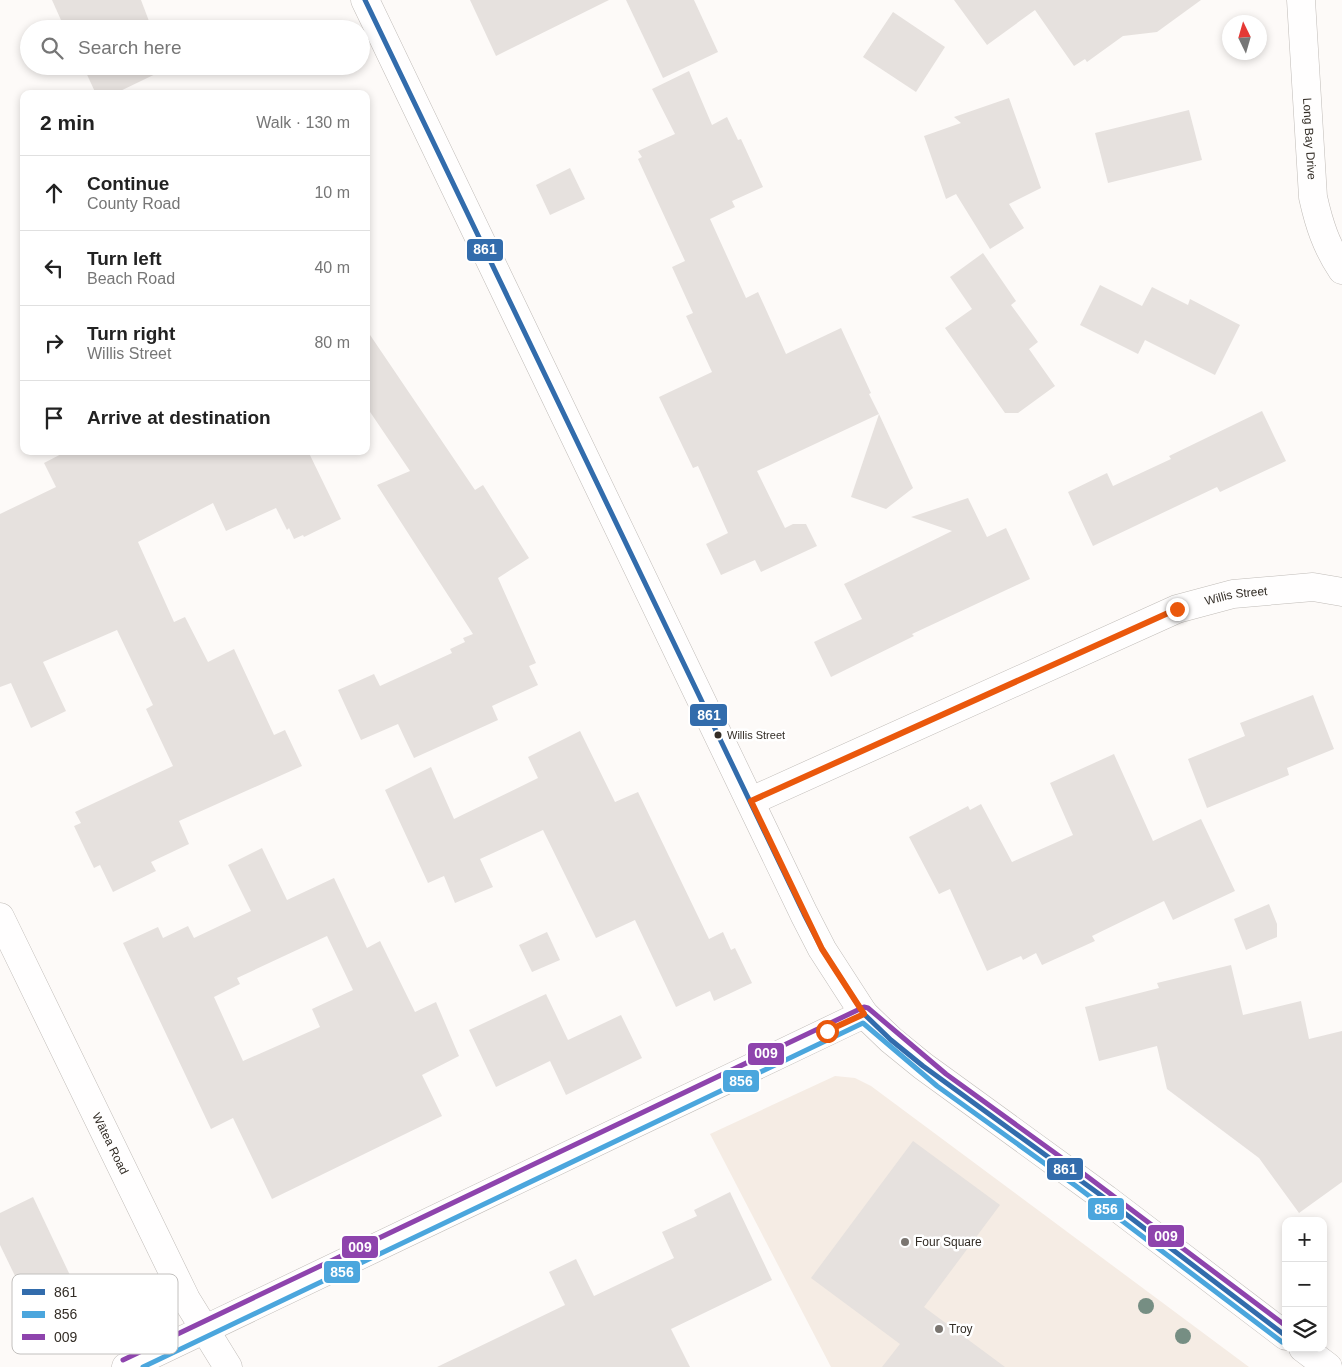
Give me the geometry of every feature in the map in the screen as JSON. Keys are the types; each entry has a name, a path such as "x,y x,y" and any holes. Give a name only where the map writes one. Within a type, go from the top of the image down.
{"street":[{"path":"365,0 822,949 864,1014 891,1040 923,1066 1106,1199 1282,1333"},
{"name":"Long Bay Drive","path":"1301,0 1313,196 1320,225 1330,252 1342,270"},
{"name":"Willis Street","path":"751,801 1177,609 1233,594 1313,587 1342,592"},
{"name":"Wātea Road","path":"0,917 174,1274"},
{"path":"178,1342 864,1014"},
{"name":"Wātea Road","path":"178,1283 228,1367"},
{"path":"1308,1352 1328,1367"},
{"path":"126,1367 153,1354"}],"shaded area":[{"path":"835,1076 855,1078 871,1086 1249,1367 831,1367 710,1134"}],"building":[{"path":"52,0 141,0 149,20 61,20"},
{"path":"470,0 609,0 496,56"},
{"path":"626,0 694,0 718,52 663,78"},
{"path":"954,0 1201,0 1157,32 1123,36 1087,62 1085,59 1074,66 1035,10 987,45"},
{"path":"893,12 945,47 916,92 863,57"},
{"path":"689,71 712,125 727,117 738,140 741,139 763,187 732,201 735,207 710,219 746,298 758,292 786,354 841,328 879,414 757,471 785,528 793,524 806,524 817,546 761,572 755,560 721,575 706,544 728,533 698,466 693,468 659,397 712,372 686,316 693,313 672,267 685,261 638,159 642,157 638,151 675,134 652,89"},
{"path":"87,75 153,75 122,90 94,90"},
{"path":"1009,98 1041,188 1009,204 1024,228 990,249 956,194 946,199 924,136 961,123 954,117"},
{"path":"1189,110 1202,160 1108,183 1095,133"},
{"path":"570,168 585,199 550,215 536,185"},
{"path":"983,253 1016,301 1011,305 1038,342 1029,349 1055,386 1018,413 1005,413 945,328 972,309 950,277"},
{"path":"1100,285 1142,306 1152,287 1188,305 1190,299 1240,325 1215,375 1145,340 1138,354 1080,325"},
{"path":"370,335 475,490 483,485 529,558 498,578 536,663 529,666 538,685 492,706 498,720 414,758 398,724 361,740 338,690 374,674 380,686 452,653 450,649 465,642 463,638 473,634 377,485 410,471 370,412"},
{"path":"1262,411 1286,461 1220,492 1217,487 1093,546 1068,492 1107,473 1113,486 1171,459 1169,456"},
{"path":"879,414 913,488 886,509 851,497"},
{"path":"59,455 310,455 341,519 304,537 303,535 294,539 289,528 287,530 276,508 226,531 213,503 138,542 174,622 185,617 208,662 234,649 274,735 285,730 302,766 179,821 189,844 151,862 156,871 113,892 100,865 94,868 74,826 81,823 75,812 173,766 146,709 153,705 117,630 43,662 66,711 31,728 11,683 0,687 0,514 56,487 44,463"},
{"path":"968,498 987,537 1006,528 1030,579 912,634 914,636 831,677 814,642 862,619 844,584 952,531 911,517"},
{"path":"1313,695 1334,749 1287,768 1289,775 1207,808 1188,759 1245,736 1240,723"},
{"path":"580,731 615,802 638,792 709,939 723,932 731,950 735,948 752,983 714,1001 710,991 676,1007 635,920 596,938 543,830 480,859 493,887 455,903 444,876 428,883 385,790 431,767 454,819 538,778 528,757"},
{"path":"1114,754 1153,841 1201,819 1235,891 1173,920 1164,901 1092,936 1095,941 1042,965 1036,953 1023,960 1021,956 987,971 950,889 939,894 909,837 968,806 970,810 981,804 1012,862 1073,835 1050,783"},
{"path":"262,848 287,900 334,878 367,948 380,941 415,1012 436,1002 459,1056 422,1075 442,1116 272,1199 233,1118 211,1129 123,943 158,927 163,938 188,926 194,938 251,911 228,865","holes":["327,936 353,990 312,1009 320,1027 243,1061 214,997 240,984 237,978"]},
{"path":"1269,904 1277,924 1277,937 1246,950 1234,919"},
{"path":"547,932 560,960 532,972 519,945"},
{"path":"1231,965 1243,1015 1301,1001 1309,1039 1342,1031 1342,1182 1299,1213 1259,1158 1167,1089 1157,1046 1099,1061 1085,1007 1159,988 1157,983"},
{"path":"546,994 568,1040 621,1015 642,1058 566,1095 550,1061 496,1087 469,1030"},
{"name":"Four Square","path":"913,1141 1000,1205 924,1307 1005,1367 882,1367 900,1344 811,1278"},
{"path":"730,1192 772,1280 671,1329 690,1367 437,1367 565,1305 549,1272 576,1259 594,1296 674,1258 662,1232 697,1216 694,1210"},
{"path":"33,1197 69,1274 14,1274 0,1245 0,1213"}],"transit line":[{"name":"861","path":"365,0 804,914 822,949 864,1014 891,1040 923,1066 1106,1199 1282,1333"},
{"name":"009","path":"178,1334 864,1007 868,1008 946,1074 1084,1174 1282,1323"},
{"name":"856","path":"178,1350 863,1023 937,1086 1076,1186 1282,1342"},
{"name":"009","path":"123,1360 136,1354"},
{"name":"856","path":"143,1367 170,1354"}],"place":[{"name":"Willis Street","path":"718,735"},
{"name":"Four Square","path":"905,1242"},
{"name":"Troy","path":"939,1329"}],"route":[{"path":"827,1031 864,1014 822,949 751,801 1177,609"}]}
